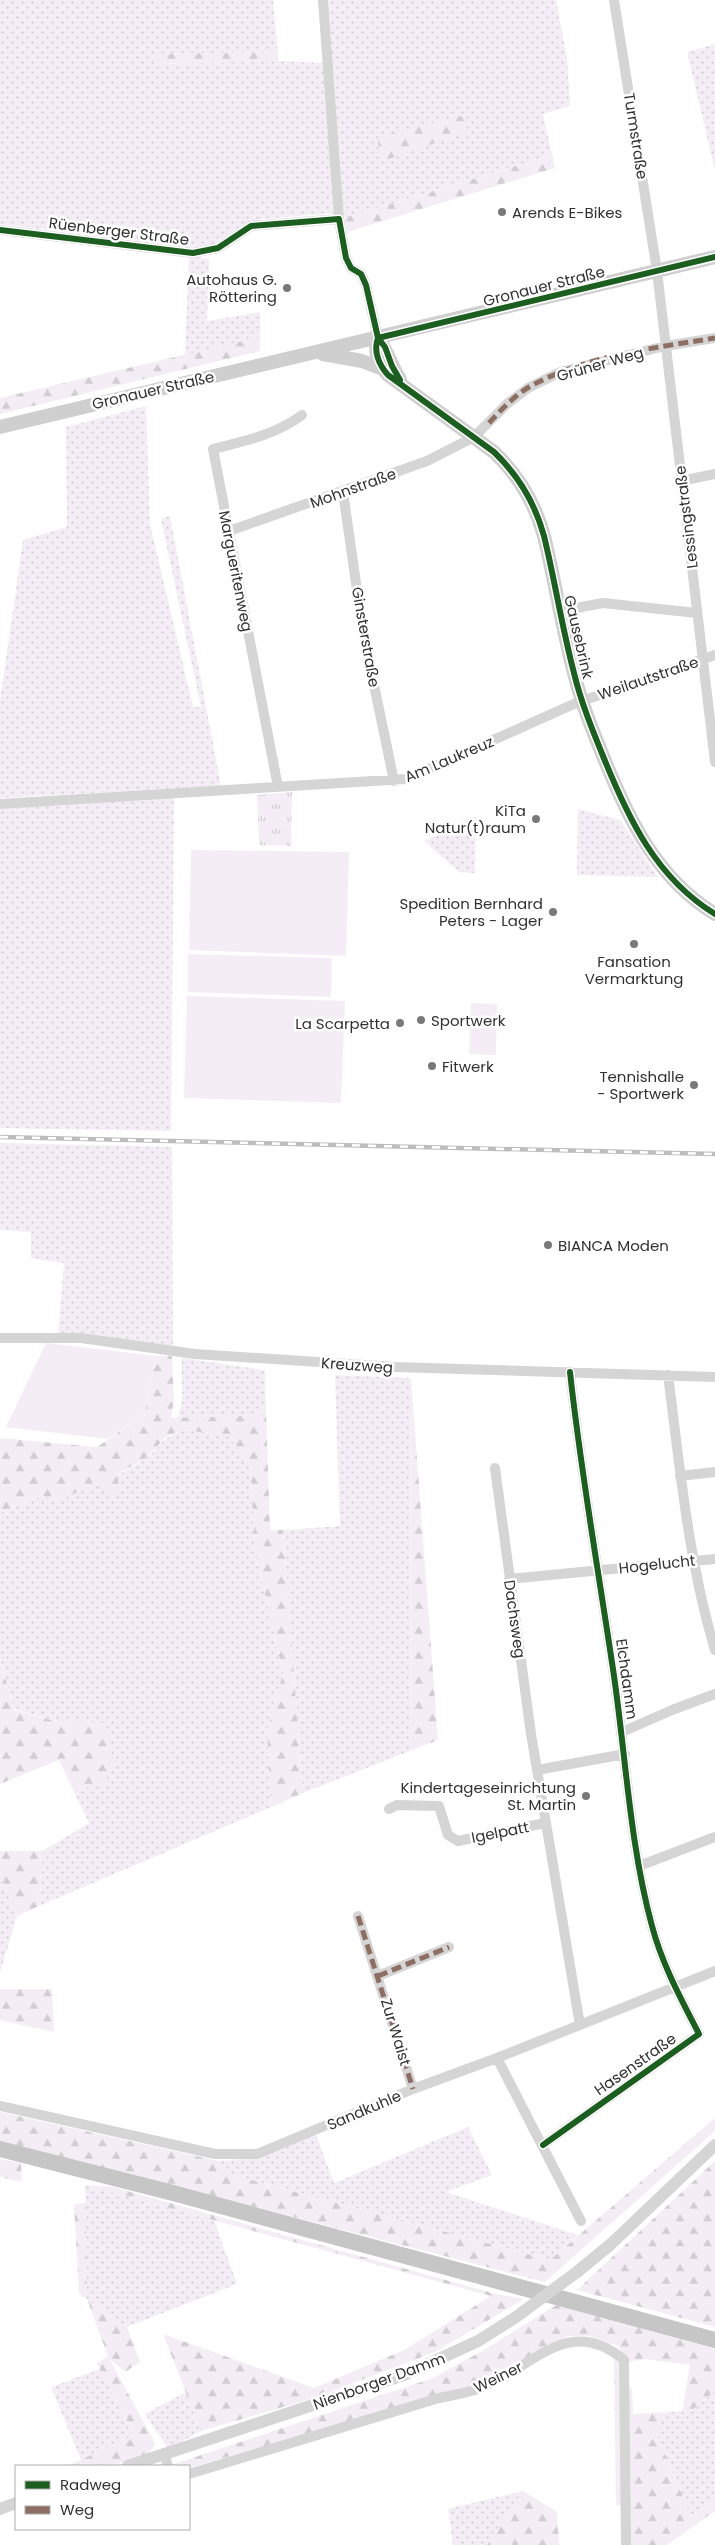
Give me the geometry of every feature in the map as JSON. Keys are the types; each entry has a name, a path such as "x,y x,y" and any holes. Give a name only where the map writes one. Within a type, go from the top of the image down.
{"highway":[{"path":"0,2149 173,2193 715,2340"}],"main road":[{"name":"Gronauer Straße","path":"0,427 715,257"},
{"path":"378,338 375,346 383,369"},
{"name":"Gausebrink","path":"378,338 385,347 392,366 402,384"},
{"path":"317,353 362,361 383,369"},
{"name":"Gausebrink","path":"383,369 394,381 402,384 474,437 508,467 529,497 544,536 582,701 615,787 645,845 658,864 678,885 715,914"}],"street":[{"path":"323,0 339,219 346,258 351,268 360,274 366,284 378,338"},
{"name":"Turmstraße","path":"614,0 657,271"},
{"name":"Rüenberger Straße","path":"0,230 193,253 218,248 251,226 339,219"},
{"name":"Lessingstraße","path":"657,271 715,762"},
{"name":"Grüner Weg","path":"474,437 507,404 528,388 552,376 603,360 666,346 715,338"},
{"name":"Margueritenweg","path":"278,787 213,449 266,435 286,427 302,415"},
{"name":"Mohnstraße","path":"229,531 427,461 474,437"},
{"path":"681,481 715,474"},
{"name":"Ginsterstraße","path":"342,492 363,632 394,781"},
{"path":"560,611 603,604 697,613"},
{"name":"Weilautstraße","path":"582,701 715,655"},
{"name":"Am Laukreuz","path":"0,804 406,779 582,701"},
{"name":"Kreuzweg","path":"0,1338 81,1338 195,1354 395,1368 715,1377"},
{"name":"Elchdamm","path":"570,1372 576,1431 622,1732 639,1866 652,1928 675,1987"},
{"path":"668,1375 680,1476 700,1596 715,1650"},
{"name":"Dachsweg","path":"495,1468 545,1823 580,2025"},
{"path":"680,1476 715,1472"},
{"name":"Hogelucht","path":"510,1579 715,1559"},
{"path":"622,1732 715,1694"},
{"path":"537,1770 625,1754"},
{"name":"Igelpatt","path":"389,1809 398,1805 439,1806 448,1835 458,1841 545,1823"},
{"path":"639,1866 715,1837"},
{"name":"Zur Waist","path":"358,1916 413,2089"},
{"path":"378,1976 449,1947"},
{"name":"Sandkuhle","path":"0,2106 216,2154 257,2154 413,2089 497,2058 715,1971"},
{"name":"Hasenstraße","path":"543,2145 699,2034 675,1987"},
{"path":"497,2058 581,2221"},
{"name":"Nienborger Damm","path":"134,2465 166,2460 404,2375 478,2341 516,2317 612,2244 715,2145"},
{"name":"Weiner","path":"190,2474 439,2398 481,2388 560,2345 578,2339 608,2346 624,2360 626,2545"},
{"path":"0,2509 15,2503"}],"green space":[{"path":"0,0 273,0 278,52 154,54 154,64 278,61 325,63 333,213 263,219 246,223 210,246 188,247 0,224"},
{"path":"328,0 556,0 567,58 570,106 543,114 552,155 344,218"},
{"path":"715,44 715,170 687,52"},
{"path":"278,52 278,61 154,64 154,54"},
{"path":"464,115 467,132 380,162 378,137"},
{"path":"552,155 555,168 347,232 344,218"},
{"path":"189,255 209,259 207,321 260,312 260,337 185,355"},
{"path":"260,337 260,351 0,414 0,398"},
{"path":"146,406 150,524 193,707 201,707 161,519 170,516 221,786 0,798 0,701 23,540 67,527 66,427"},
{"path":"292,792 291,846 259,845 257,795"},
{"path":"174,798 171,1131 0,1128 0,809"},
{"path":"578,809 620,820 658,877 577,875"},
{"path":"476,816 475,873 459,872 424,841"},
{"path":"191,850 349,852 346,956 189,950"},
{"path":"188,954 332,958 331,997 188,992"},
{"path":"187,996 345,1001 341,1103 184,1098"},
{"path":"471,1003 497,1004 496,1055 469,1054"},
{"path":"0,1143 172,1147 173,1347 84,1333 58,1335 64,1263 31,1258 31,1232 0,1230"},
{"path":"46,1343 156,1356 144,1415 108,1439 6,1427"},
{"path":"156,1356 172,1356 174,1399 171,1418 248,1416 266,1410 270,1530 283,1530 303,1793 271,1807 267,1730 283,1673 255,1550 250,1463 227,1435 183,1430 167,1436 145,1459 117,1474 119,1487 112,1499 98,1485 53,1501 42,1495 0,1513 0,1438 97,1447 144,1415"},
{"path":"182,1358 265,1370 266,1410 248,1416 178,1418 182,1401"},
{"path":"335,1375 411,1378 410,1751 303,1793 283,1530 340,1526"},
{"path":"411,1378 438,1740 410,1751"},
{"path":"183,1430 227,1435 250,1463 255,1550 283,1673 267,1730 271,1807 39,1906 43,1851 89,1823 73,1790 104,1783 106,1723 59,1722 14,1709 0,1659 0,1513 43,1495 53,1501 111,1478 144,1460 164,1440"},
{"path":"0,1659 14,1710 59,1722 106,1723 114,1763 104,1784 73,1790 59,1760 0,1784"},
{"path":"0,1851 43,1851 39,1906 17,1916 0,1872"},
{"path":"0,1872 17,1916 0,1973"},
{"path":"0,1989 52,1989 54,2032 0,2020"},
{"path":"0,2112 219,2161 233,2175 550,2260 715,2118 715,2131 545,2282 0,2141"},
{"path":"468,2127 492,2175 446,2192 578,2235 550,2260 233,2175 219,2161 256,2158 315,2132 334,2183"},
{"path":"0,2159 21,2163 22,2182 0,2177"},
{"path":"715,2161 715,2327 577,2290"},
{"path":"85,2185 214,2220 237,2284 127,2327 87,2299"},
{"path":"85,2185 113,2187 496,2294 524,2299 435,2352 314,2398 201,2431 163,2334 314,2388 404,2350 491,2296"},
{"path":"86,2203 87,2299 79,2294 74,2204"},
{"path":"87,2299 127,2327 140,2362 125,2372 109,2358 155,2443 150,2453 114,2465 70,2465 134,2435 97,2363 108,2356"},
{"path":"558,2304 715,2349 715,2391 691,2411 682,2412 690,2365 645,2359 628,2362 618,2346 589,2336 569,2336 468,2387 190,2468 190,2465 171,2465 433,2378 484,2350"},
{"path":"614,2360 622,2363 621,2385 632,2389 633,2414 665,2412 656,2433 691,2516 715,2499 715,2511 667,2545 628,2545 628,2506 616,2505"},
{"path":"100,2369 134,2436 81,2460 51,2387"},
{"path":"715,2391 715,2499 691,2516 656,2433 665,2412 691,2411"},
{"path":"186,2392 201,2431 168,2449 145,2414"},
{"path":"523,2491 487,2545 453,2545 448,2509"},
{"path":"523,2491 557,2512 559,2545 487,2545"}],"railway":[{"path":"0,1137 715,1154"}],"marked path":[{"path":"489,423 523,391 550,376 620,355 715,338"},
{"path":"358,1916 413,2089"},
{"path":"378,1976 449,1947"}],"cycle path":[{"path":"0,230 193,253 218,248 251,226 339,219 346,258 351,268 361,274 366,285 378,338 385,347 400,380"},
{"path":"378,338 715,257"},
{"path":"378,338 376,348 378,358 388,375 494,452 518,480 531,501 544,536 580,694 591,726 623,802 646,845 660,865 676,883 715,914"},
{"path":"543,2145 699,2034 672,1981 661,1954 652,1926 638,1864 614,1676 570,1372"}],"place":[{"name":"Arends E-Bikes","path":"502,212"},
{"name":"Autohaus G. Röttering","path":"287,288"},
{"name":"KiTa Natur(t)raum","path":"536,819"},
{"name":"Spedition Bernhard Peters - Lager","path":"553,912"},
{"name":"Fansation Vermarktung","path":"634,944"},
{"name":"Sportwerk","path":"421,1020"},
{"name":"La Scarpetta","path":"400,1023"},
{"name":"Fitwerk","path":"432,1066"},
{"name":"Tennishalle - Sportwerk","path":"694,1085"},
{"name":"BIANCA Moden","path":"548,1245"},
{"name":"Kindertageseinrichtung St. Martin","path":"586,1796"}]}
